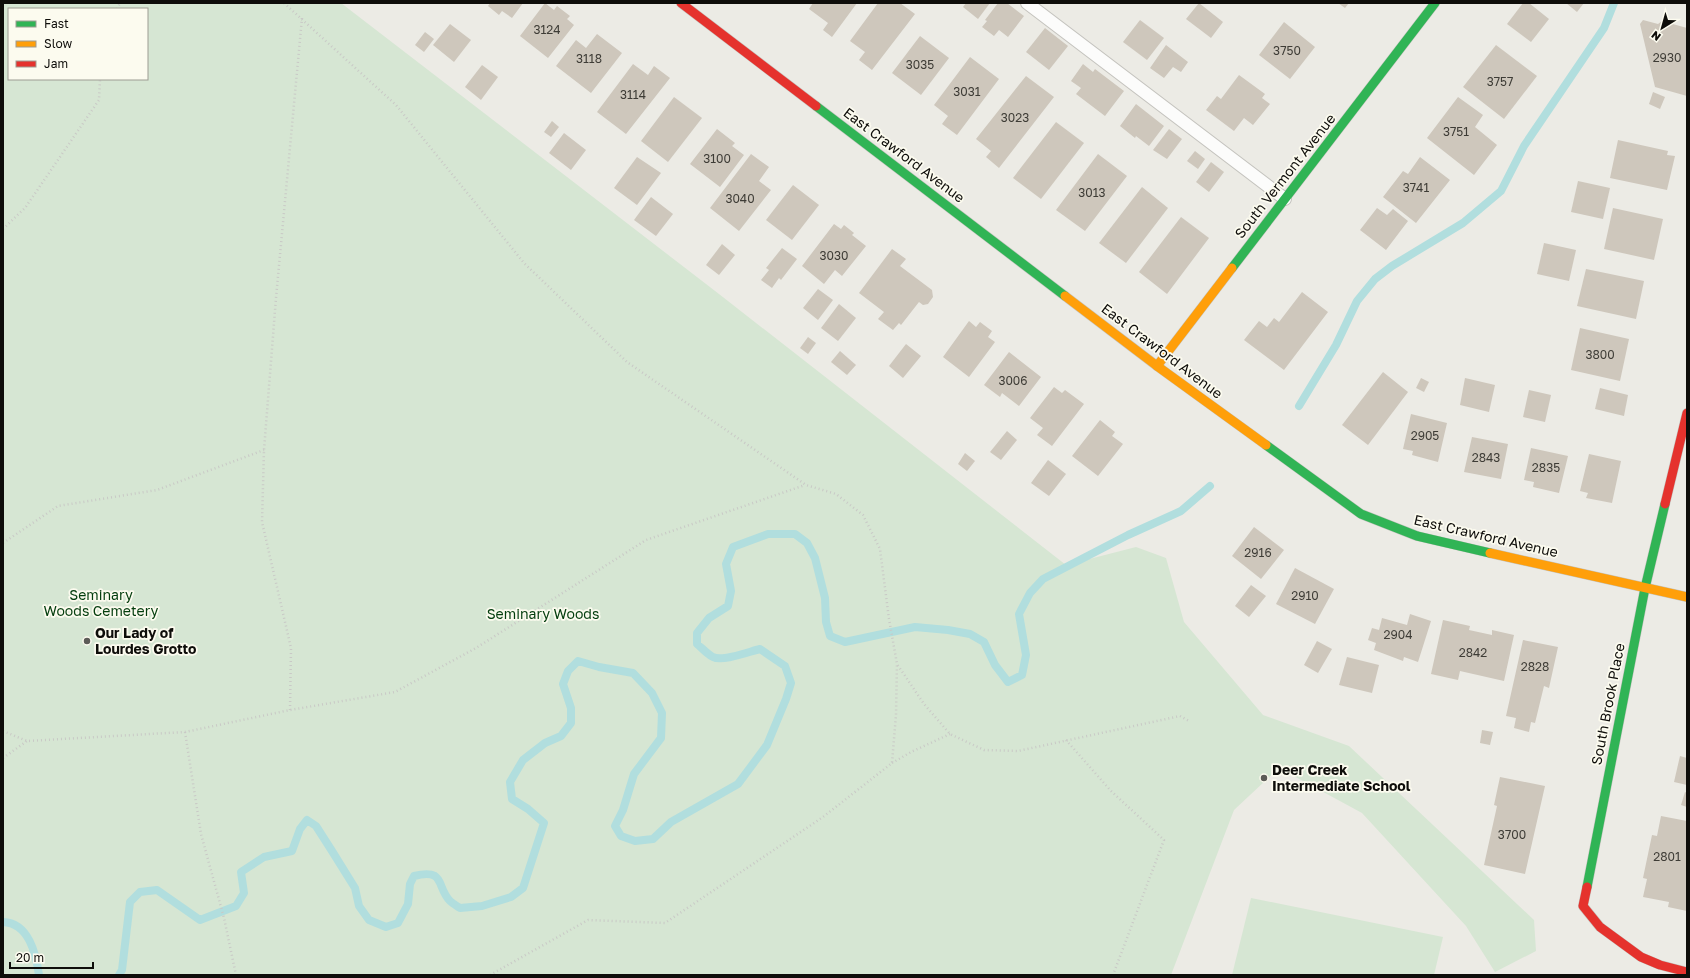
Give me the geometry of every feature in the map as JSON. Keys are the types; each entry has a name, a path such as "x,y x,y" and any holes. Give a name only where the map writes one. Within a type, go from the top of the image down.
{"street":[{"name":"East Crawford Avenue","path":"681,3 1157,366 1361,514 1417,536 1687,597"},
{"name":"South Vermont Avenue","path":"1157,366 1436,3"},
{"name":"South Brook Place","path":"1687,413 1645,588 1583,906 1600,927 1641,957 1660,965 1687,972"}],"lane":[{"path":"1028,3 1285,199"}],"path":[{"path":"284,3 396,105 524,263 627,362 806,485 836,494 863,515 880,549 889,619 897,664 896,715 892,763"},
{"path":"290,710 291,648 262,522 264,450 302,18"},
{"path":"3,229 25,208 99,100 100,80"},
{"path":"3,543 58,506 156,490 264,450"},
{"path":"3,731 27,741 185,732 290,710 395,692 476,648 646,540 806,485"},
{"path":"897,664 924,704 950,734 984,750 1018,751 1180,716 1189,721"},
{"path":"185,732 201,834 224,918 236,975"},
{"path":"490,975 588,920 665,923 823,817 892,763 911,752 950,734"},
{"path":"1066,740 1111,791 1164,840 1113,975"},
{"path":"3,758 27,741"}],"green space":[{"name":"Seminary Woods","path":"3,3 341,3 719,294 1066,565 1136,547 1166,558 1184,622 1263,715 1349,746 1534,920 1536,951 1495,972 1466,926 1362,813 1279,768 1234,810 1171,975 3,975"},
{"path":"1251,898 1443,937 1434,975 1232,975"}],"building":[{"path":"490,3 523,3 512,18 502,11 499,15 488,6"},
{"path":"545,3 554,10 557,6 570,16 567,19 574,25 548,58 520,36"},
{"path":"813,3 857,3 832,37 823,30 828,23 809,9"},
{"path":"878,3 900,3 915,14 872,70 859,60 865,52 850,41"},
{"path":"966,3 990,3 978,19 963,7"},
{"path":"998,3 1007,3 1024,16 1008,37 999,30 994,36 982,27 987,21 985,20"},
{"path":"1199,3 1223,22 1211,38 1186,19"},
{"path":"1338,3 1349,3 1345,8"},
{"path":"1523,3 1529,3 1549,19 1531,42 1507,24"},
{"path":"1566,3 1584,3 1577,12"},
{"path":"1140,20 1164,38 1147,60 1123,42"},
{"path":"1643,20 1658,24 1662,21 1687,28 1687,96 1655,87 1640,24"},
{"path":"1284,22 1315,47 1290,79 1259,55"},
{"path":"450,24 471,40 454,62 433,45"},
{"path":"1045,28 1068,46 1049,70 1026,52"},
{"path":"425,32 434,39 424,52 415,45"},
{"path":"597,34 622,53 591,93 556,66 576,40 586,48"},
{"path":"920,36 949,58 921,95 892,73"},
{"path":"1166,45 1188,62 1181,72 1173,67 1164,78 1150,68"},
{"path":"1496,45 1537,76 1504,119 1463,87"},
{"path":"970,57 999,79 957,135 942,124 948,116 934,105"},
{"path":"633,64 648,75 654,66 670,78 626,134 597,112"},
{"path":"1083,64 1093,72 1095,69 1124,91 1105,116 1076,94 1081,88 1071,81"},
{"path":"482,65 498,77 481,100 465,87"},
{"path":"1239,75 1265,94 1262,98 1270,104 1253,125 1244,118 1234,131 1206,110 1217,96 1221,99"},
{"path":"1026,76 1054,97 999,168 986,157 991,151 976,139"},
{"path":"1653,92 1665,97 1660,109 1649,104"},
{"path":"674,97 702,118 668,162 641,141"},
{"path":"1458,97 1483,115 1475,127 1497,145 1474,175 1427,138"},
{"path":"1136,104 1164,126 1149,146 1136,136 1135,138 1120,126"},
{"path":"552,121 559,127 551,137 544,132"},
{"path":"1056,122 1084,143 1041,199 1013,178"},
{"path":"717,129 735,143 732,146 744,155 720,187 690,164"},
{"path":"1169,129 1182,139 1167,159 1153,150"},
{"path":"564,133 586,150 571,170 549,153"},
{"path":"1618,140 1668,151 1667,155 1675,156 1667,190 1610,178"},
{"path":"1195,151 1205,159 1198,169 1187,161"},
{"path":"751,154 769,167 759,181 771,190 739,231 710,208"},
{"path":"1098,154 1127,176 1085,231 1056,210"},
{"path":"637,157 661,173 637,205 614,188"},
{"path":"1420,157 1450,180 1416,223 1383,197 1403,171 1408,174"},
{"path":"1211,162 1224,172 1209,192 1196,182"},
{"path":"1578,181 1610,188 1603,219 1571,212"},
{"path":"793,185 819,205 792,240 766,220"},
{"path":"1142,187 1168,208 1126,263 1099,243"},
{"path":"651,197 673,214 656,236 634,220"},
{"path":"1377,208 1387,215 1393,209 1408,221 1386,250 1360,230"},
{"path":"1613,208 1663,219 1654,260 1604,249"},
{"path":"1181,217 1209,238 1167,294 1139,272"},
{"path":"834,224 841,229 844,225 854,233 852,235 866,246 842,276 835,270 824,284 802,266"},
{"path":"1544,243 1576,250 1569,281 1537,274"},
{"path":"722,244 735,255 719,275 706,265"},
{"path":"782,248 797,259 781,280 779,278 772,288 761,280 769,270 766,268"},
{"path":"892,249 906,259 900,266 932,290 933,297 928,304 923,305 919,302 901,325 899,323 893,330 878,319 884,312 859,293"},
{"path":"1586,269 1644,281 1636,319 1577,306"},
{"path":"818,289 833,300 818,320 803,308"},
{"path":"1302,292 1328,312 1284,370 1244,340 1259,321 1267,327 1274,318 1279,322"},
{"path":"839,304 856,318 838,341 821,328"},
{"path":"969,321 976,327 980,322 992,331 988,337 995,342 969,377 943,357"},
{"path":"1580,328 1629,339 1620,381 1571,370"},
{"path":"808,337 816,343 808,354 800,348"},
{"path":"906,344 921,356 903,378 889,366"},
{"path":"840,351 856,365 847,375 831,362"},
{"path":"1009,352 1041,377 1019,406 1002,393 1000,397 984,385"},
{"path":"1383,372 1408,392 1368,445 1342,425"},
{"path":"1421,378 1429,382 1424,392 1416,388"},
{"path":"1465,378 1495,385 1489,412 1460,405"},
{"path":"1054,387 1062,393 1065,390 1084,404 1052,446 1037,435 1043,428 1030,418"},
{"path":"1600,388 1628,395 1624,416 1595,409"},
{"path":"1529,390 1551,395 1545,422 1523,417"},
{"path":"1411,414 1447,423 1438,462 1412,455 1413,451 1403,449"},
{"path":"1100,420 1115,432 1112,436 1123,444 1098,476 1072,456"},
{"path":"1007,431 1017,440 1001,460 990,452"},
{"path":"1472,437 1508,444 1501,479 1464,472"},
{"path":"1531,448 1568,456 1559,493 1533,487 1534,482 1524,480"},
{"path":"965,453 975,461 967,471 958,464"},
{"path":"1589,454 1621,461 1612,503 1586,498 1588,493 1580,491"},
{"path":"1048,460 1066,474 1049,496 1031,483"},
{"path":"1254,527 1284,550 1261,579 1232,556"},
{"path":"1295,568 1334,589 1315,624 1276,604"},
{"path":"1251,585 1266,596 1249,617 1235,606"},
{"path":"1410,614 1431,621 1418,662 1404,657 1403,661 1374,650 1376,643 1368,640 1372,628 1379,630 1382,618 1407,625"},
{"path":"1443,620 1470,626 1469,630 1492,635 1492,630 1514,635 1504,681 1460,671 1458,680 1431,674"},
{"path":"1523,640 1558,647 1549,688 1544,686 1535,723 1531,722 1529,732 1514,728 1516,718 1506,716"},
{"path":"1317,641 1332,649 1318,673 1304,665"},
{"path":"1347,657 1379,665 1372,693 1339,685"},
{"path":"1482,730 1493,732 1490,745 1480,743"},
{"path":"1680,756 1687,758 1687,785 1674,782"},
{"path":"1500,777 1545,786 1525,874 1484,865 1497,806 1494,805"},
{"path":"1685,792 1687,793 1687,807 1681,805"},
{"path":"1661,816 1687,821 1687,911 1668,907 1669,902 1643,897 1647,879 1643,878 1652,835 1657,836"}],"waterway":[{"path":"1299,406 1336,345 1357,301 1375,279 1392,266 1463,223 1501,191 1524,146 1604,28 1614,3"},
{"path":"119,975 122,970 130,902 140,892 157,890 200,920 236,906 244,893 241,872 264,857 292,851 300,829 307,820 316,826 355,888 359,906 369,920 386,927 398,923 408,904 410,884 414,876 424,874 436,877 439,880 446,896 451,902 460,908 482,906 511,897 523,888 544,823 528,809 512,799 510,782 523,760 545,743 561,736 571,723 571,708 563,684 568,671 578,661 599,667 633,673 652,693 662,713 661,738 634,774 623,810 615,826 621,836 635,841 653,839 671,822 738,784 767,745 791,683 785,666 760,649 729,657 717,658 713,657 697,644 697,633 709,618 728,606 731,591 726,564 733,547 768,534 795,534 807,543 815,558 825,598 826,622 830,636 845,642 915,627 970,634 984,642 995,665 1008,682 1022,675 1026,655 1019,614 1030,593 1043,579 1128,535 1181,511 1210,486"},
{"path":"3,922 12,924 19,928 30,941 36,958 39,975"}],"traffic: fast":[{"path":"1232,268 1435,3"},
{"path":"816,106 1065,296"},
{"path":"1266,445 1361,514 1417,536 1490,553"},
{"path":"1587,887 1645,588 1665,504"}],"traffic: slow":[{"path":"1157,366 1232,268"},
{"path":"1065,296 1157,366 1266,445"},
{"path":"1490,553 1687,597"}],"traffic: jam":[{"path":"681,3 816,106"},
{"path":"1665,504 1687,413"},
{"path":"1587,887 1583,906 1600,927 1641,957 1660,965 1687,972"}],"place":[{"name":"Our Lady of Lourdes Grotto","path":"87,641"},
{"name":"Deer Creek Intermediate School","path":"1264,778"}],"park label":[{"name":"Seminary Woods Cemetery","path":"101,604"}]}
